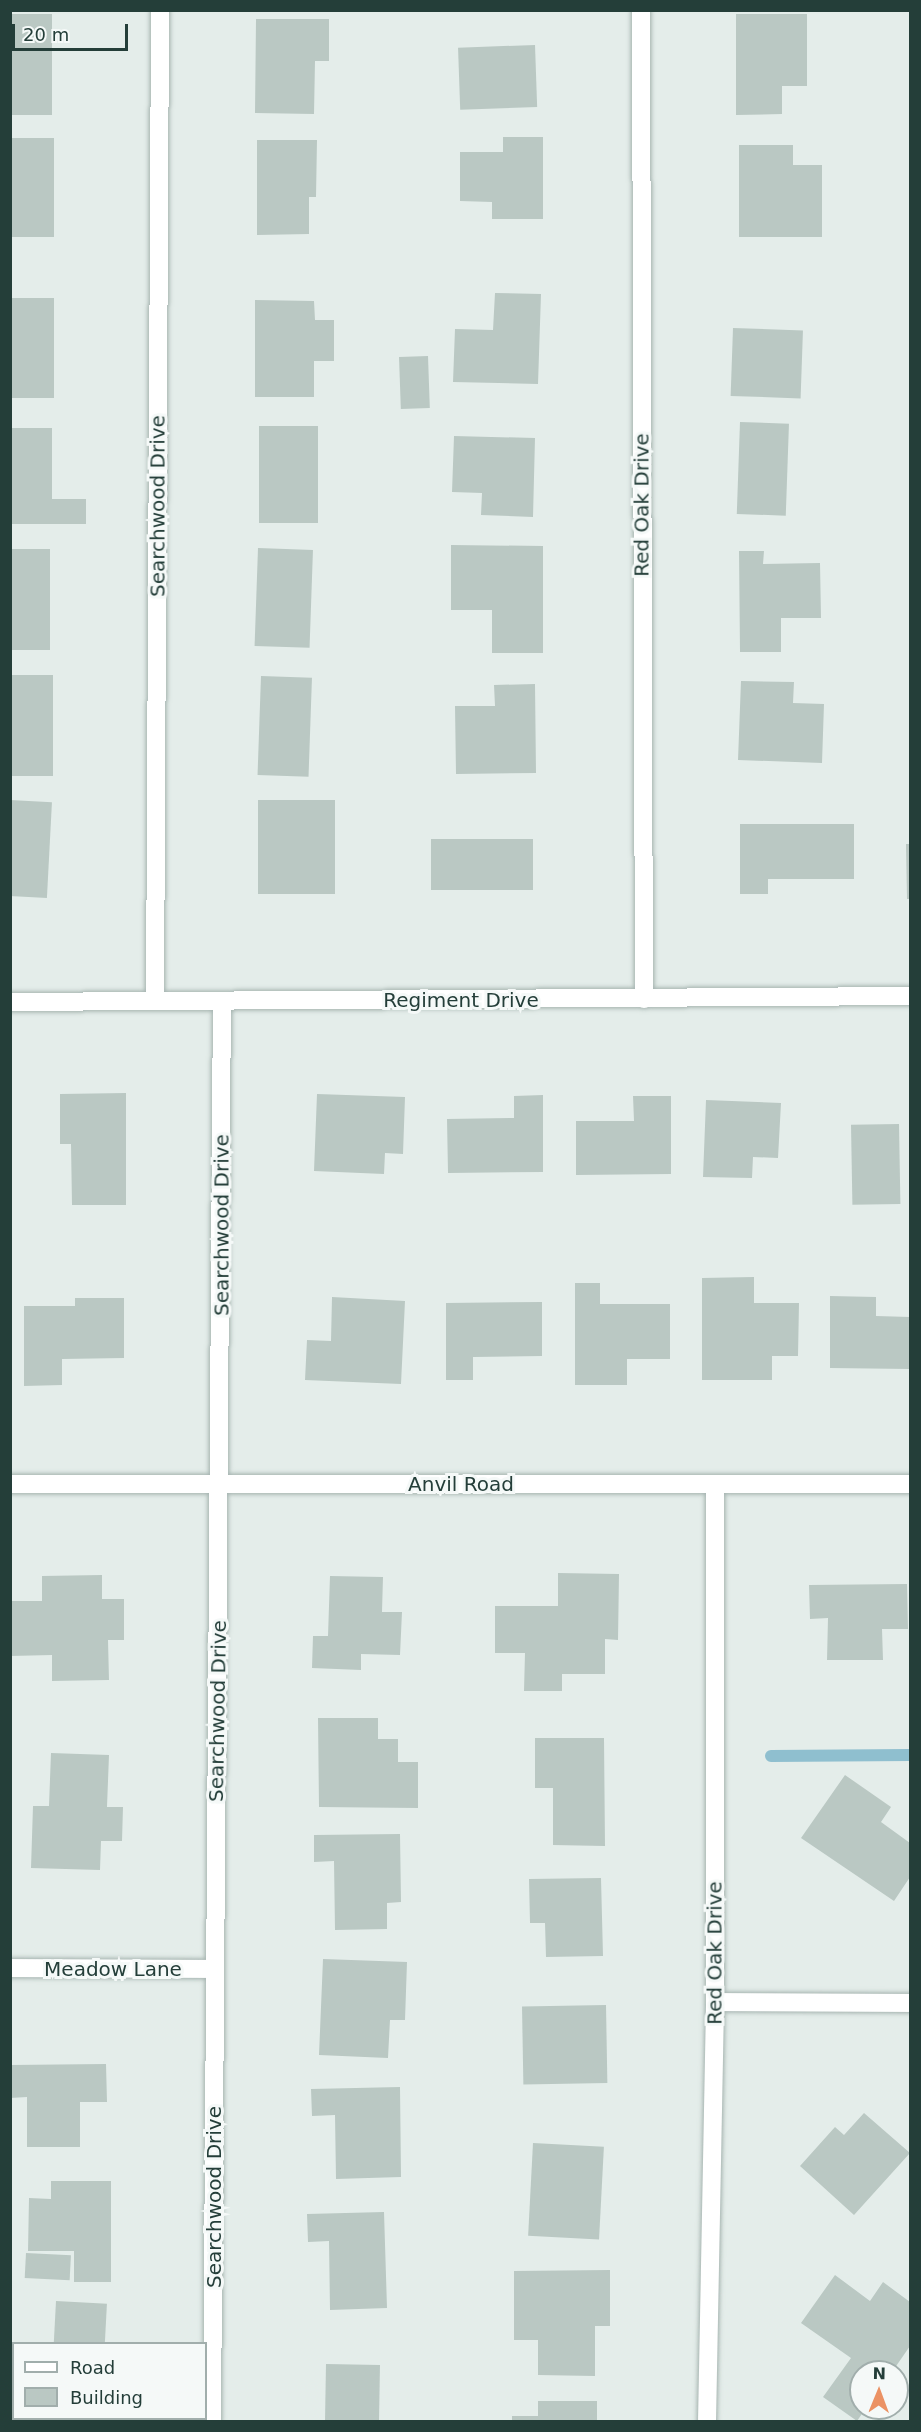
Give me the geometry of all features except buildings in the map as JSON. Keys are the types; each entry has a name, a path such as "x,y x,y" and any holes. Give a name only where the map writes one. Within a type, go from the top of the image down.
{"street":[{"name":"Searchwood Drive","path":"155,1001 160,10"},
{"name":"Red Oak Drive","path":"641,10 644,999"},
{"name":"Regiment Drive","path":"10,1002 910,996"},
{"name":"Searchwood Drive","path":"212,2421 221,1484 222,1001"},
{"name":"Anvil Road","path":"10,1484 910,1484"},
{"name":"Red Oak Drive","path":"707,2421 715,2002 715,1484"},
{"name":"Meadow Lane","path":"10,1968 216,1969"},
{"path":"715,2002 910,2003"}],"waterway":[{"path":"771,1756 910,1755"}]}
